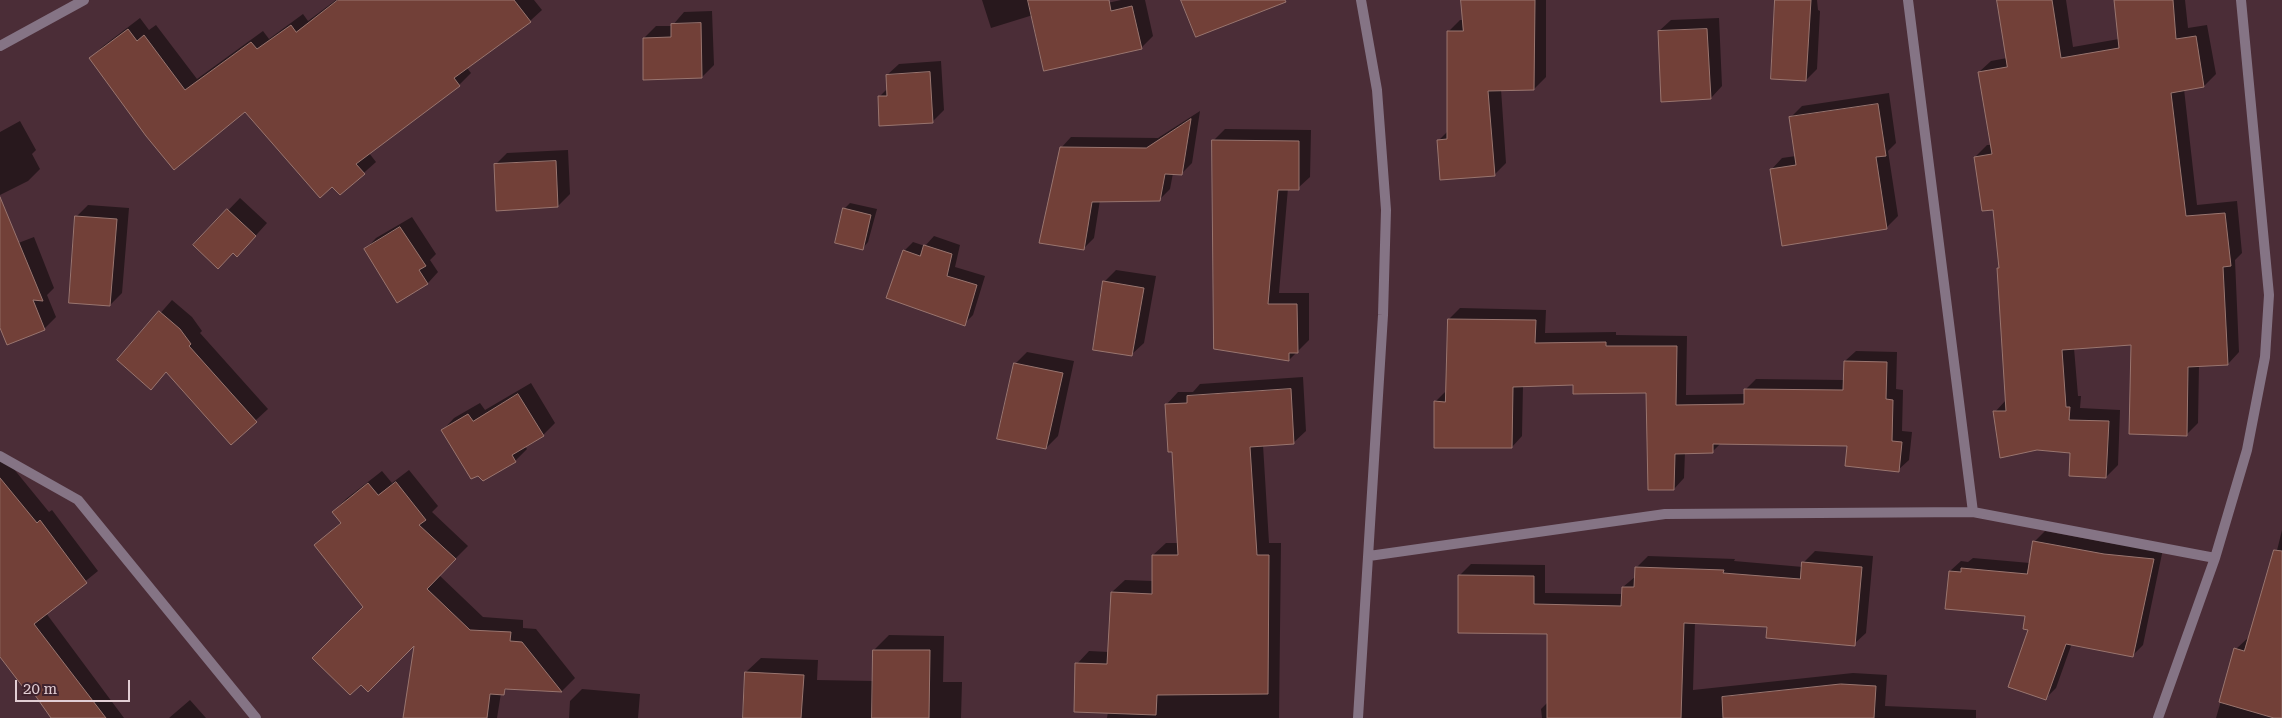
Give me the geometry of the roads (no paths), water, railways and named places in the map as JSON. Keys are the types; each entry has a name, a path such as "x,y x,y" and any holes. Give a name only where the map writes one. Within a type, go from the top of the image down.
{"street":[{"path":"0,46 84,0"},
{"path":"1358,718 1384,316 1386,210 1377,90 1361,0"},
{"path":"1908,0 1972,512"},
{"path":"2158,718 2215,558 2247,450 2265,358 2269,295 2241,0"},
{"path":"0,456 78,500 256,718"},
{"path":"1369,556 1665,514 1972,512 2215,558"}]}
